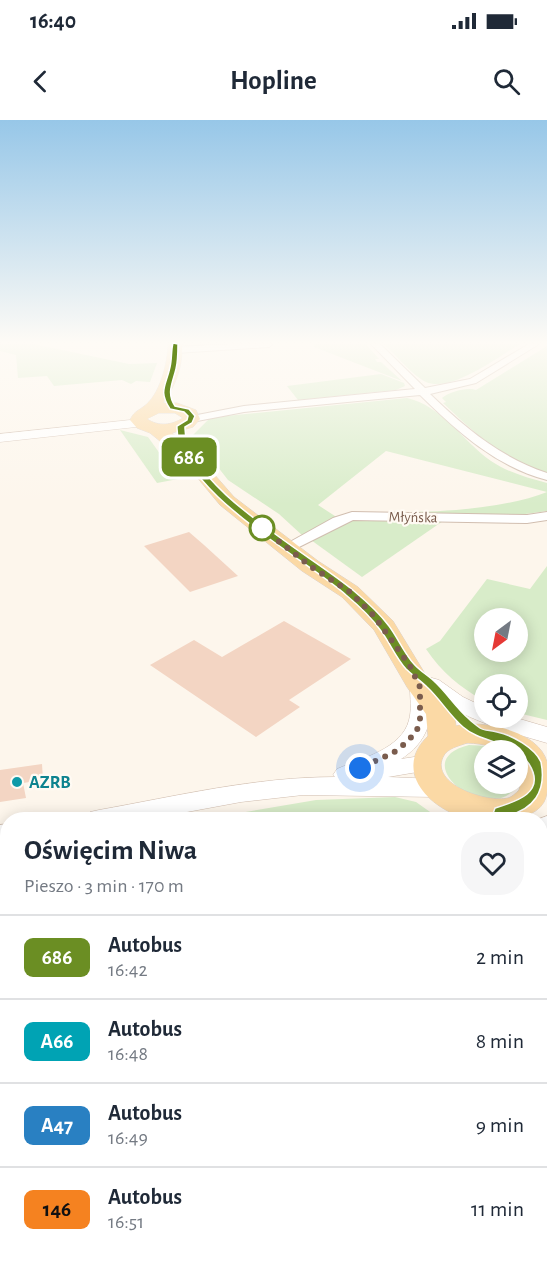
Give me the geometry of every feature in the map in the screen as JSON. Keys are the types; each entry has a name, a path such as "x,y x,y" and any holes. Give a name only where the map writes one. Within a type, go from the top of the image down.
{"main road":[{"path":"147,419 159,397"},
{"path":"167,397 182,415 181,436 187,454"},
{"path":"147,419 182,415"},
{"path":"147,419 187,454 227,501 286,548 350,592 384,626 421,679 440,712 446,783 480,811 485,812"},
{"path":"421,679 461,718 474,720"},
{"path":"446,783 465,733 474,728"},
{"path":"489,728 496,736 542,760 537,792 529,802 508,812"}],"street":[{"path":"182,415 369,397"},
{"path":"430,397 503,461 547,477"},
{"path":"0,438 147,419"},
{"name":"Młyńska","path":"286,548 336,521 352,516 527,519 547,516"},
{"path":"303,786 345,775 393,753 408,741 417,730 420,719 421,679"},
{"path":"345,775 446,783"},
{"path":"137,812 241,793 303,786 402,786 446,783"}],"green space":[{"path":"296,397 325,397 298,400"},
{"path":"547,397 547,473 502,453 468,426 443,403 446,402 442,398"},
{"path":"407,398 431,408 497,465 547,483 547,492 386,451 318,505 338,518 303,536 279,514 228,480 193,435 209,419 216,417"},
{"path":"120,430 148,437 178,479 157,483"},
{"path":"547,492 547,511 511,516 404,514 402,512 456,510 495,505"},
{"path":"361,518 443,521 362,577 311,540 342,523"},
{"path":"547,566 547,720 528,715 528,674 474,674 474,695 452,679 426,649 440,641 487,579 530,589"},
{"path":"469,745 474,745 474,794 509,794 493,799 476,797 460,789 449,778 445,765 450,754"},
{"path":"395,797 416,802 430,812 245,812 316,800"}],"building":[{"path":"189,532 238,576 190,592 144,546"},
{"path":"284,621 351,659 289,700 300,707 256,737 150,665 194,640 222,657"},
{"name":"AZRB","path":"42,764 43,780 23,783 26,798 0,802 0,770"}],"bus line":[{"name":"686","path":"167,397 173,408 186,411 192,416 192,419 181,426 180,430 187,454 227,501 310,566 350,592 384,626 410,666 432,685 461,718 478,733 496,736 513,743 535,762 540,781 537,792 529,802 516,809 500,812"}],"place":[{"name":"AZRB","path":"17,782"}],"route":[{"path":"262,528 310,566 350,592 384,626 410,666 420,687 420,719 417,730 393,753 360,768"}]}
